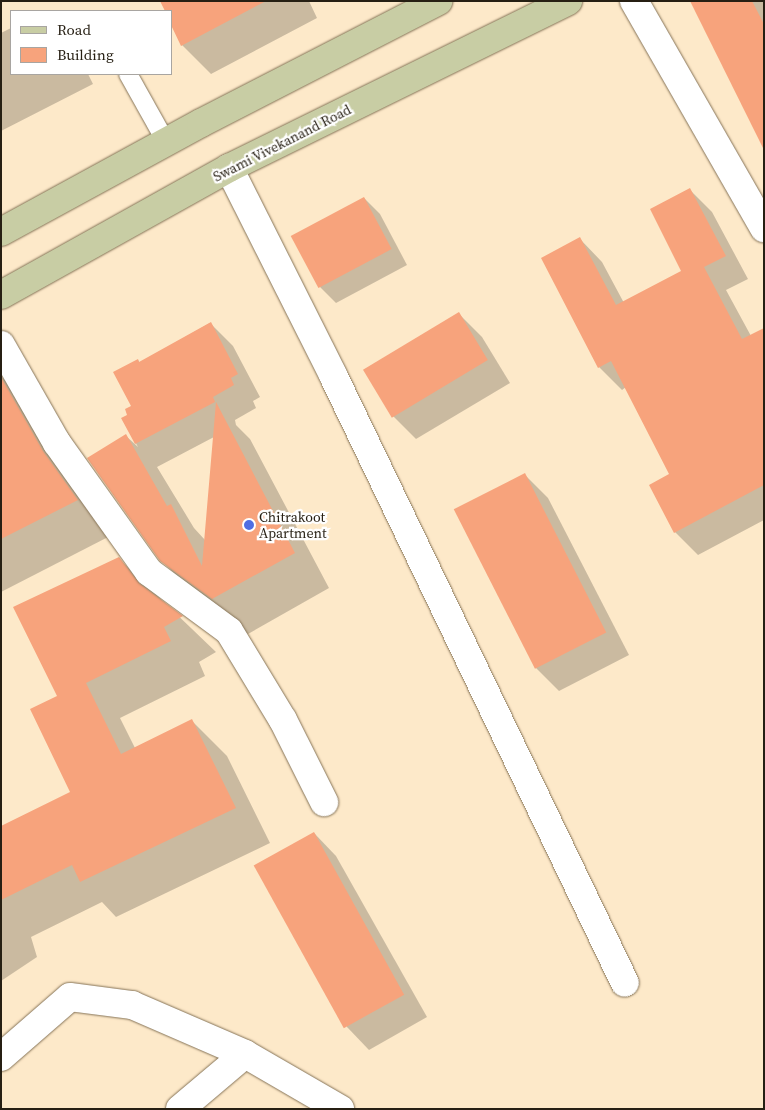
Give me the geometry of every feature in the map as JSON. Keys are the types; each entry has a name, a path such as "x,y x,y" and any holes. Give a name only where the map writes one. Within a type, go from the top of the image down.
{"main road":[{"path":"1,232 166,142 438,1"},
{"name":"Swami Vivekanand Road","path":"1,294 229,168 568,1"}],"street":[{"path":"634,1 764,228"},
{"path":"229,168 338,383 625,984"},
{"path":"1,345 57,444 149,572 229,631 283,720 324,802"},
{"path":"1,1057 70,998 132,1005 245,1054 340,1109"},
{"path":"180,1109 245,1054"}],"lane":[{"path":"129,75 166,142"}],"building":[{"path":"160,1 266,1 181,46 172,27 172,10 164,10"},
{"path":"690,1 752,1 764,24 764,150"},
{"path":"690,188 726,256 704,267 742,339 764,328 764,485 674,533 649,485 669,474 611,361 598,368 541,258 580,237 616,305 681,271 650,209"},
{"path":"364,197 392,249 318,288 291,236"},
{"path":"459,312 488,360 392,418 363,370"},
{"path":"211,322 238,374 231,378 234,385 213,397 215,402 135,444 121,418 127,415 125,409 131,406 113,372 138,359 139,362"},
{"path":"1,377 43,451 78,500 1,539"},
{"name":"Chitrakoot Apartment","path":"216,402 295,553 212,599 160,561 87,458 126,434 167,506 171,504 202,566"},
{"path":"525,473 606,632 535,669 454,509"},
{"path":"119,557 140,584 183,616 164,627 171,641 86,683 121,754 192,719 236,808 80,882 72,865 1,900 1,826 70,792 30,709 57,696 13,607"},
{"path":"314,832 404,995 344,1028 254,865"}],"place":[{"name":"Chitrakoot Apartment","path":"249,525"}]}
